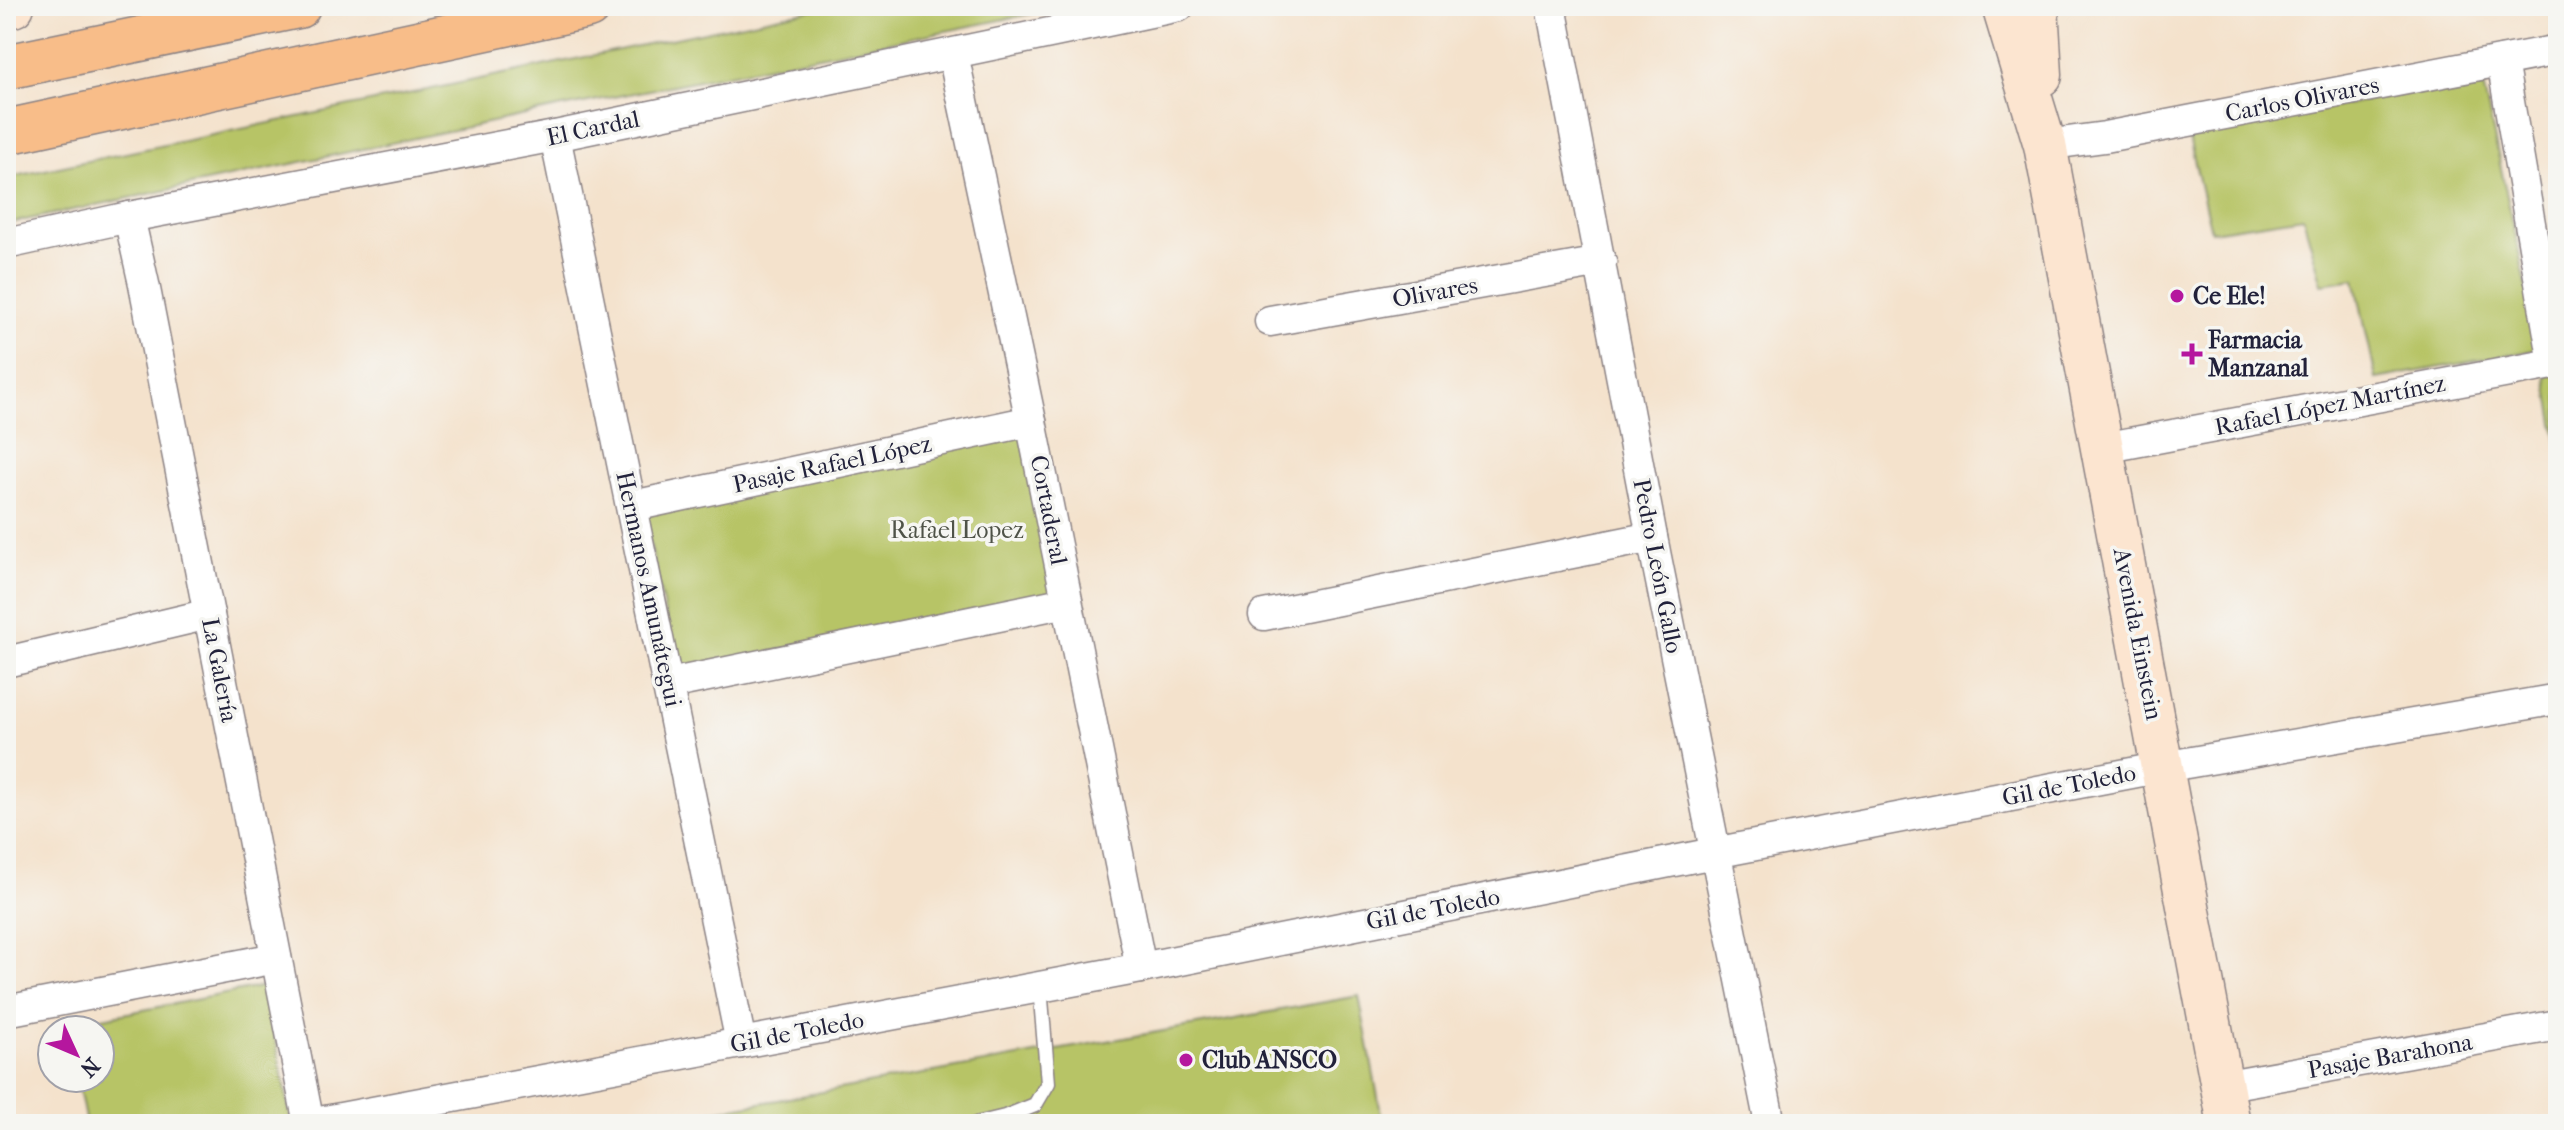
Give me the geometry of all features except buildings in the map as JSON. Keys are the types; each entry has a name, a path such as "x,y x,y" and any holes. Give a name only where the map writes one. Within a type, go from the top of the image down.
{"main road":[{"path":"6,7 13,6"},
{"path":"6,46 126,42 203,6"},
{"path":"6,67 298,6"},
{"path":"6,132 588,6"},
{"name":"Avenida Einstein","path":"2003,6 2045,145 2226,1105"},
{"name":"Avenida Einstein","path":"2037,6 2045,145"}],"street":[{"name":"El Cardal","path":"6,244 129,217 555,136 1179,6"},
{"name":"Pedro León Gallo","path":"1551,6 1652,537 1770,1124"},
{"name":"Carlos Olivares","path":"2045,145 2105,137 2558,50"},
{"name":"Cortaderal","path":"953,54 1031,421 1141,968"},
{"path":"2502,61 2556,363"},
{"name":"Hermanos Amunátegui","path":"555,136 741,1043"},
{"name":"La Galería","path":"129,217 309,1124"},
{"name":"Olivares","path":"1270,321 1601,262"},
{"name":"Rafael López Martínez","path":"2103,448 2556,363"},
{"name":"Pasaje Rafael López","path":"633,506 1031,421"},
{"path":"1264,615 1652,537"},
{"path":"669,684 1067,602"},
{"path":"6,662 209,614"},
{"name":"Gil de Toledo","path":"309,1124 1141,968 2163,767 2558,699"},
{"path":"6,1011 276,958"},
{"name":"Pasaje Barahona","path":"2226,1105 2558,1025"}],"lane":[{"path":"976,1124 1035,1105 1048,1083 1040,987"}],"green space":[{"path":"829,6 1071,6 558,108 6,224 6,178"},
{"path":"2481,76 2540,349 2376,379 2355,279 2322,284 2303,217 2211,231 2189,138"},
{"path":"2558,373 2558,446 2546,376"},
{"name":"Rafael Lopez","path":"1023,432 1055,594 677,671 644,514"},
{"path":"265,986 292,1124 86,1124 80,1094 116,1094 116,1015"},
{"name":"Club ANSCO","path":"1359,996 1383,1124 644,1124"}],"place":[{"name":"Ce Ele!","path":"2177,296"},
{"name":"Farmacia Manzanal","path":"2192,354"},
{"name":"Club ANSCO","path":"1186,1060"}]}
